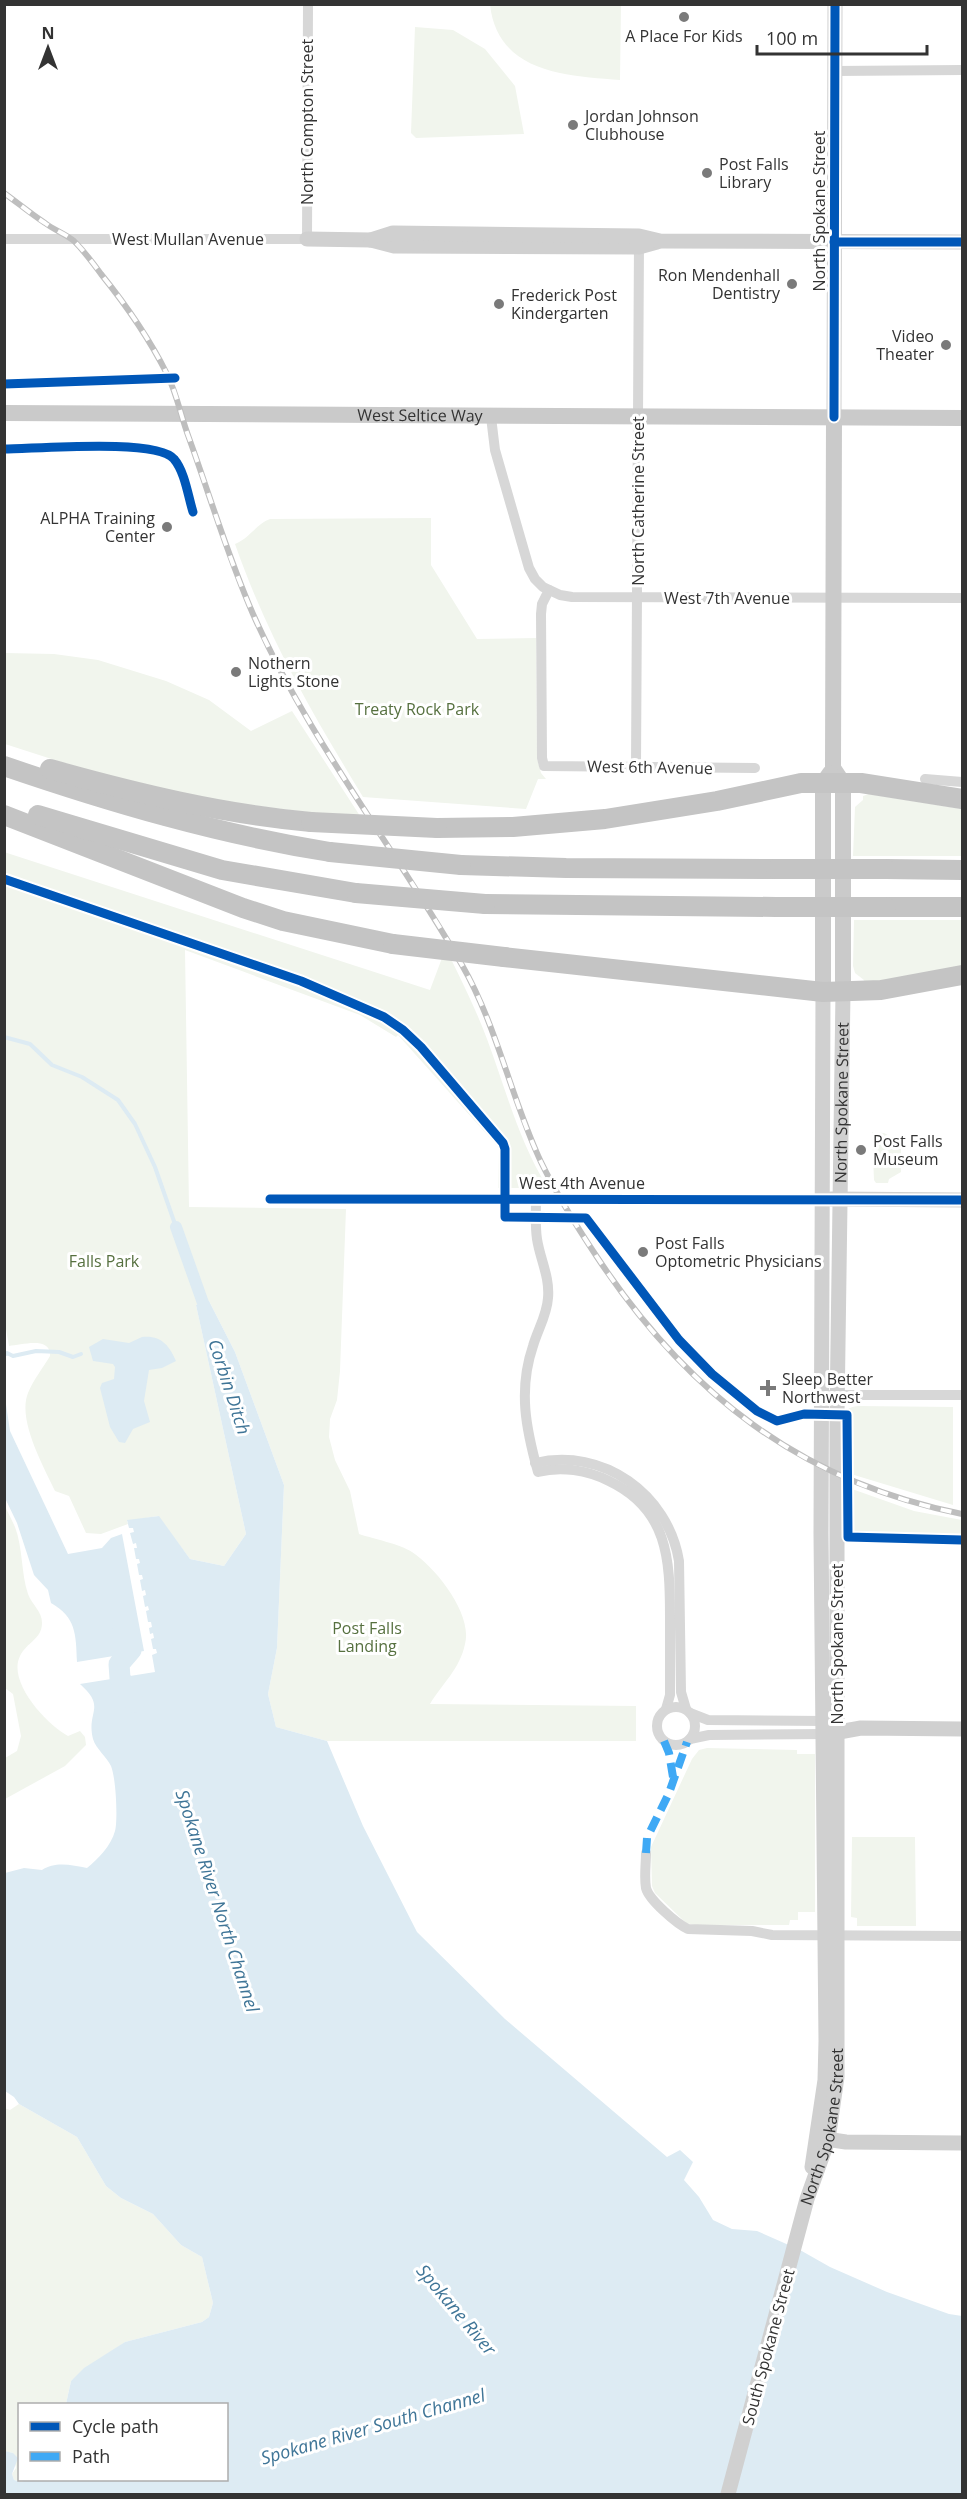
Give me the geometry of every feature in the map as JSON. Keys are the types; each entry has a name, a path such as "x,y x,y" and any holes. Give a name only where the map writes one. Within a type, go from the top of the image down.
{"highway":[{"path":"4,754 157,798 270,818 437,828 513,827 585,822 717,801 833,778 963,799"},
{"path":"4,766 108,801 215,830 330,852 461,865 578,868 963,870"},
{"path":"4,804 63,824 222,870 356,893 485,904 963,908"},
{"path":"4,815 243,908 283,921 393,944 833,992 881,990 963,975"}],"main road":[{"name":"North Spokane Street","path":"807,2199 838,2061 831,1936 831,1728 841,1199 833,992 834,4"},
{"name":"West Mullan Avenue","path":"307,239 371,240 393,233 639,241 963,242"},
{"name":"West Seltice Way","path":"4,413 963,418"},
{"name":"North Spokane Street","path":"831,1728 822,1395 822,1199 833,992"},
{"path":"822,1199 963,1200"},
{"path":"831,1728 963,1729"},
{"path":"822,2139 857,2143 963,2143"},
{"name":"South Spokane Street","path":"728,2494 807,2199"}],"street":[{"name":"North Compton Street","path":"307,239 308,4"},
{"path":"835,71 963,70"},
{"name":"West Mullan Avenue","path":"4,239 307,239"},
{"name":"North Catherine Street","path":"636,767 639,241"},
{"path":"491,417 495,450 530,568 538,583 549,590"},
{"name":"West 7th Avenue","path":"549,590 572,597 963,598"},
{"name":"West 6th Avenue","path":"549,590 542,604 541,615 542,758 544,766 755,768"},
{"path":"925,779 963,782"},
{"path":"536,1198 537,1238 549,1290 546,1312 533,1345 524,1389 526,1427 536,1467"},
{"name":"West 4th Avenue","path":"270,1199 822,1199"},
{"path":"822,1395 963,1395"},
{"path":"536,1467 570,1460 594,1464 609,1470 641,1490 663,1516 672,1535 679,1562 681,1696 695,1728 690,1739"},
{"path":"536,1467 574,1470 607,1480 634,1497 660,1530 666,1549 671,1581 670,1695 666,1709 657,1722 660,1737 673,1745 709,1735 831,1728"},
{"path":"666,1709 676,1706 704,1719 831,1728"},
{"path":"646,1853 646,1884 649,1894 680,1925 688,1929 744,1930 768,1935 963,1936"}],"green space":[{"path":"490,5 621,5 620,80 557,72 520,58 506,45 496,28"},
{"path":"415,27 453,30 485,49 515,86 524,134 416,138 411,133"},
{"name":"Treaty Rock Park","path":"431,518 431,565 477,639 536,638 537,758 541,773 546,779 538,779 526,809 363,797 292,674 262,611 235,544 270,519"},
{"path":"5,653 54,654 98,660 166,681 209,700 251,731 292,711 362,819 210,800 95,773 5,744"},
{"path":"869,794 962,809 962,856 853,856 855,807 863,800 863,796"},
{"path":"4,852 430,990 442,958 451,959 483,1029 521,1134 548,1188 498,1188 499,1148 398,1035 396,1037 360,1015 185,950 189,1207 346,1209 340,1371 337,1400 330,1419 329,1437 335,1460 350,1491 359,1534 401,1547 421,1559 451,1593 463,1619 466,1632 463,1653 455,1669 430,1704 636,1706 636,1741 327,1741 276,1727 268,1694 277,1648 284,1485 235,1352 209,1301 196,1305 246,1534 224,1566 190,1559 158,1516 127,1521 128,1524 101,1534 86,1533 69,1496 55,1491 33,1443 26,1416 28,1393 50,1356 49,1350 46,1346 35,1343 9,1346 5,1323"},
{"path":"854,920 962,920 962,970 862,985 864,980 855,973 853,966"},
{"path":"872,1132 884,1133 901,1142 901,1172 889,1179 888,1183 876,1183 874,1180"},
{"path":"858,1406 953,1407 953,1505 841,1471 843,1419 849,1408"},
{"path":"852,1489 914,1511 962,1520 962,1537 858,1537 852,1533"},
{"path":"5,1506 18,1535 28,1594 42,1623 40,1633 20,1656 17,1666 19,1678 31,1702 50,1723 68,1736 80,1731 85,1737 86,1745 65,1766 5,1799 5,1758 17,1751 21,1736 13,1694 5,1688"},
{"path":"707,1748 797,1750 797,1754 815,1754 815,1912 798,1912 798,1920 790,1920 789,1925 695,1925 686,1923 655,1893 652,1886 651,1847 692,1759 699,1750"},
{"path":"852,1837 915,1837 916,1926 857,1926 857,1918 851,1917"},
{"path":"19,2104 77,2137 106,2186 121,2198 153,2214 181,2245 202,2257 213,2303 209,2317 202,2322 125,2342 71,2381 66,2403 18,2403 18,2481 24,2481 21,2482 14,2480 12,2474 16,2468 13,2453 4,2451 4,2108 10,2110"}],"water":[{"path":"209,1301 235,1352 284,1485 277,1648 268,1694 276,1727 327,1741 363,1826 417,1932 505,2019 667,2157 680,2150 693,2162 684,2180 699,2197 713,2220 732,2229 757,2231 887,2292 949,2314 962,2316 962,2494 5,2494 5,2451 13,2453 18,2458 12,2474 14,2480 21,2482 228,2481 228,2403 66,2403 71,2381 84,2368 125,2342 202,2322 209,2317 213,2303 202,2257 181,2245 153,2214 121,2198 106,2186 77,2137 19,2104 5,2091 5,1873 24,1868 42,1870 52,1865 87,1868 107,1847 116,1826 114,1780 111,1766 93,1739 94,1705 92,1699 80,1684 155,1672 152,1655 157,1653 156,1649 153,1649 151,1639 154,1638 153,1633 150,1634 149,1628 152,1627 151,1622 148,1622 146,1611 149,1610 148,1606 145,1607 143,1596 146,1595 145,1590 142,1591 140,1580 143,1579 142,1575 139,1575 137,1564 140,1563 139,1559 136,1559 134,1548 137,1548 136,1543 133,1544 130,1533 134,1532 133,1528 129,1528 127,1520 159,1516 190,1559 224,1566 246,1534 196,1305"},
{"path":"142,1337 159,1339 164,1342 176,1361 162,1368 149,1370 144,1401 150,1422 133,1429 125,1443 119,1442 110,1427 100,1388 102,1383 114,1379 115,1367 113,1364 93,1361 89,1347 103,1339 129,1343"},
{"path":"4,1391 10,1431 68,1554 102,1548 111,1538 122,1534 144,1651 77,1662 75,1635 70,1620 51,1603 48,1590 34,1575 17,1523 5,1498"}],"waterway":[{"name":"Corbin Ditch","path":"4,1037 30,1044 52,1065 82,1077 118,1100 135,1124 155,1167 176,1227"},
{"name":"Corbin Ditch","path":"176,1227 208,1317"},
{"path":"4,1355 7,1353 13,1356 36,1351 59,1352 73,1357 81,1354"},
{"name":"Spokane River North Channel","path":"123,1629 128,1634 131,1650 119,1664 120,1678 134,1702"}],"railway":[{"path":"4,193 78,245 128,310 160,361 174,389 235,571 275,660 325,749 462,965 485,1013 530,1138 541,1162 582,1234 632,1306 669,1350 710,1390 753,1424 799,1454 850,1479 904,1499 962,1514"}],"marked path":[{"path":"664,1741 669,1753 673,1777"},
{"path":"646,1853 647,1838 669,1793 687,1742"}],"cycle path":[{"path":"834,417 835,4"},
{"path":"834,242 962,242"},
{"path":"4,384 175,378"},
{"path":"4,449 94,446 145,449 163,453 178,464 193,512"},
{"path":"4,879 301,981 384,1017 403,1030 421,1047 503,1143 505,1149 505,1217 586,1218 679,1340 712,1374 757,1411 777,1421 804,1414 847,1415 848,1537 962,1540"},
{"path":"270,1199 962,1200"}],"place":[{"name":"A Place For Kids","path":"684,17"},
{"name":"Jordan Johnson Clubhouse","path":"573,125"},
{"name":"Post Falls Library","path":"707,173"},
{"name":"Ron Mendenhall Dentistry","path":"792,284"},
{"name":"Frederick Post Kindergarten","path":"499,304"},
{"name":"Video Theater","path":"946,345"},
{"name":"ALPHA Training Center","path":"167,527"},
{"name":"Nothern Lights Stone","path":"236,672"},
{"name":"Post Falls Museum","path":"861,1150"},
{"name":"Post Falls Optometric Physicians","path":"643,1252"},
{"name":"Sleep Better Northwest","path":"768,1388"}],"park label":[{"name":"Falls Park","path":"104,1261"},
{"name":"Post Falls Landing","path":"367,1637"}],"water label":[{"name":"Spokane River","path":"456,2310"},
{"name":"Spokane River South Channel","path":"373,2427"}]}
